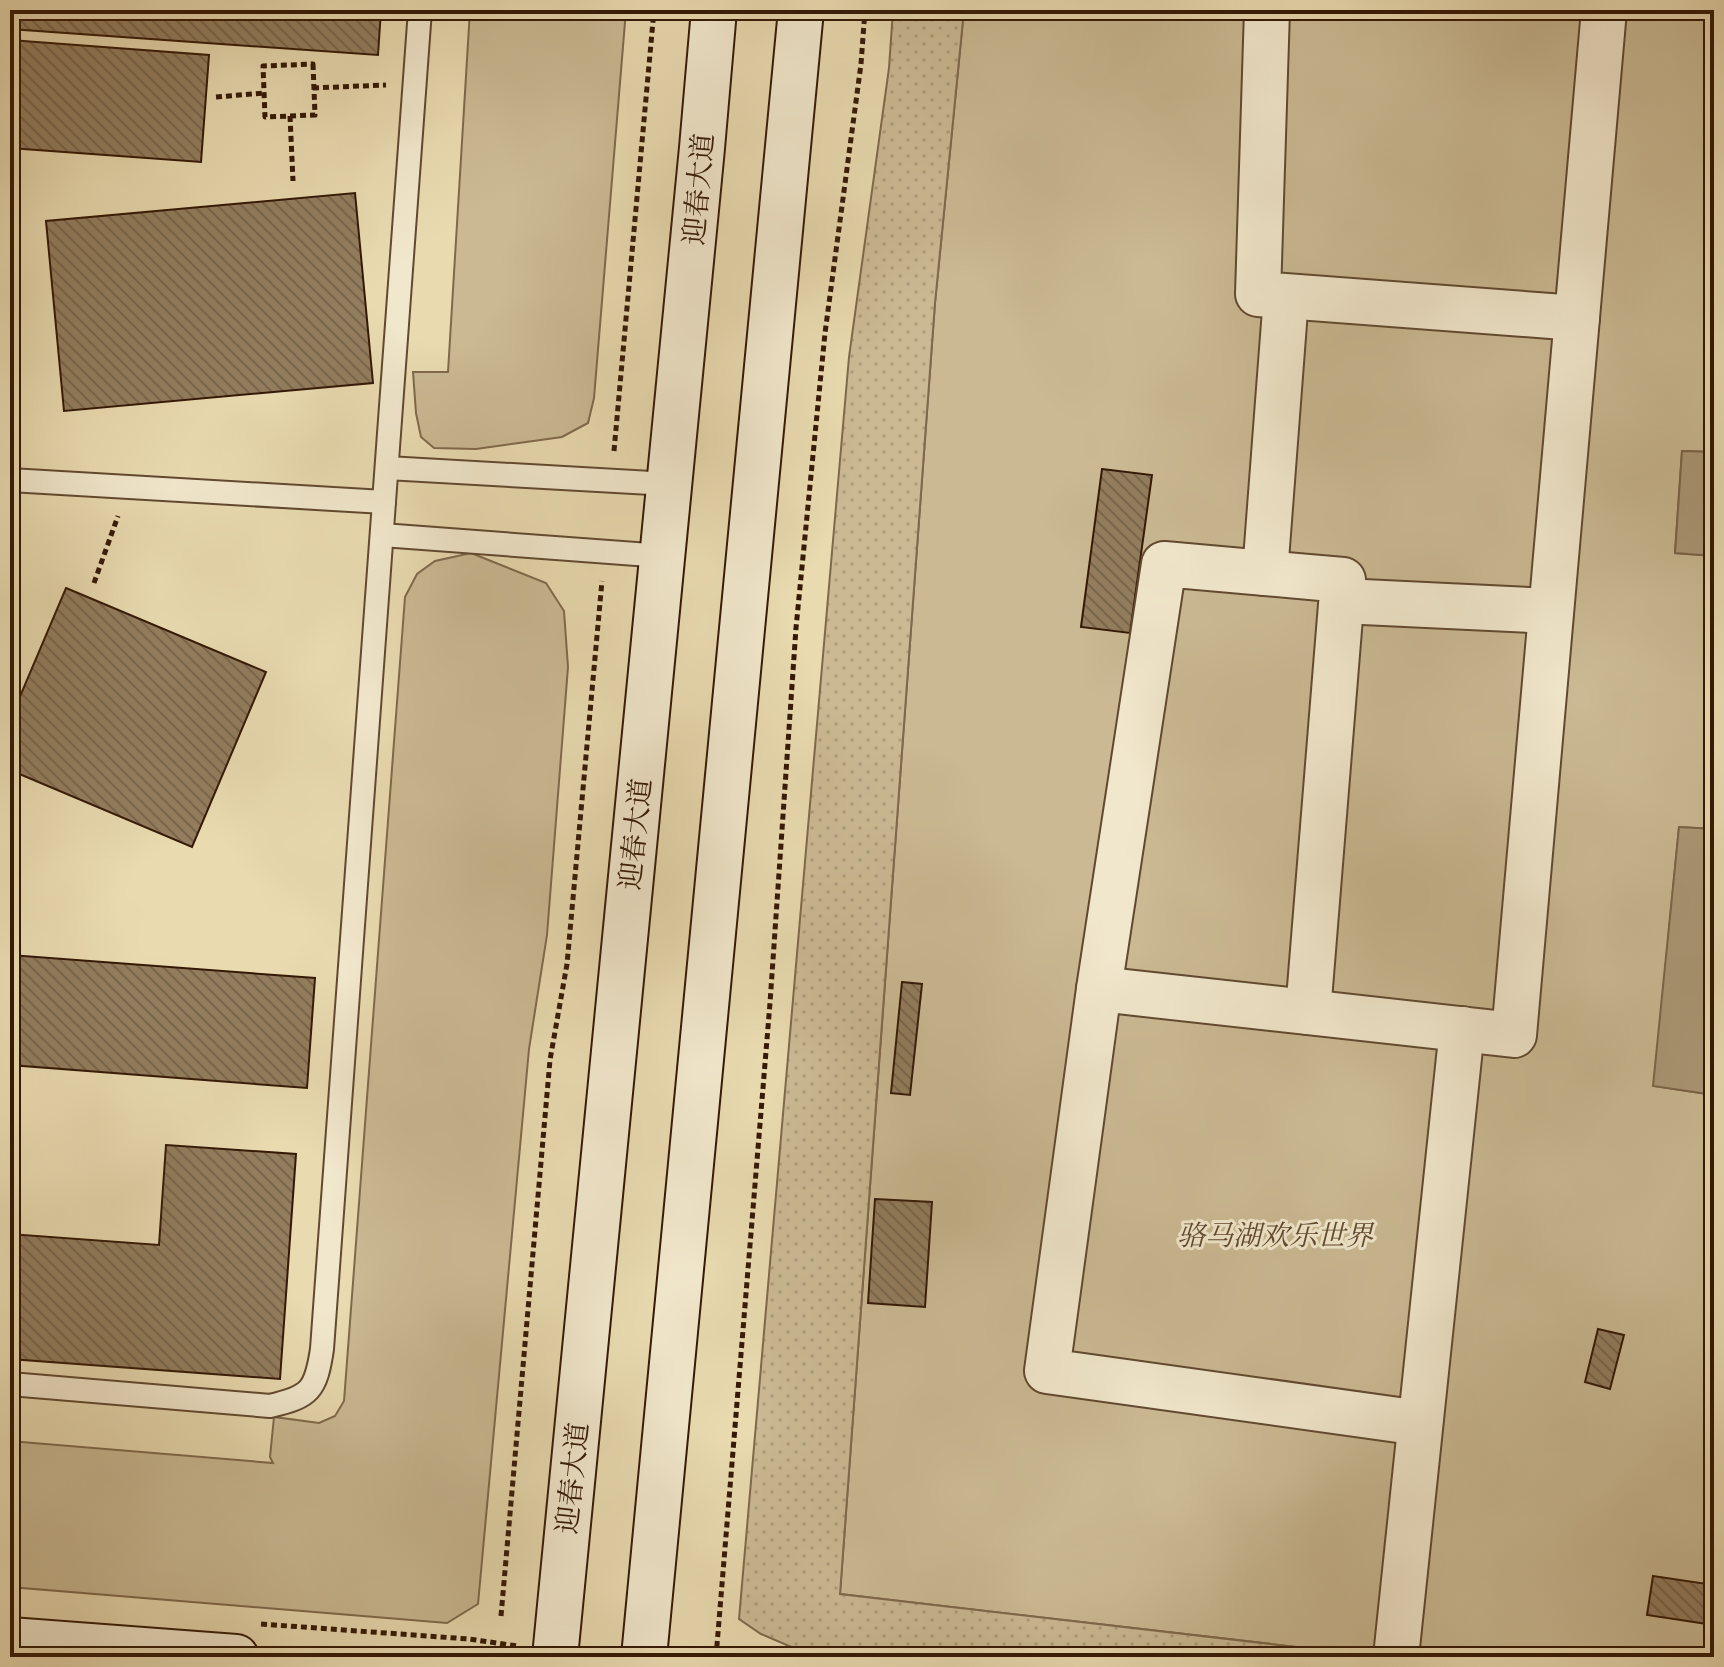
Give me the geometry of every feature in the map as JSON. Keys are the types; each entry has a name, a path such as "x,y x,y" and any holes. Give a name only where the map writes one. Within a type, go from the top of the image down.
{"street":[{"name":"迎春大道","path":"555,1657 714,10"},
{"path":"644,1657 801,10"},
{"path":"1267,10 1258,294 1577,318"},
{"path":"1099,989 1514,1035 1604,10"},
{"path":"1265,573 1286,297"},
{"path":"1308,1012 1343,580 1164,564 1099,989 1047,1371 1420,1423"},
{"path":"1342,601 1551,611"},
{"path":"1396,1657 1462,1029"},
{"path":"10,1640 236,1657"}],"lane":[{"path":"10,1384 270,1406 306,1394 318,1375 420,10"},
{"path":"387,468 669,484"},
{"path":"10,480 384,502"},
{"path":"382,535 663,556"}],"path":[{"path":"611,481 654,10"},
{"path":"716,1657 770,1003 796,628 825,333 861,64 865,10"},
{"path":"313,64 313,88 315,115 265,117 263,66 313,64"},
{"path":"313,88 415,83"},
{"path":"216,97 264,93"},
{"path":"290,116 293,181"},
{"path":"94,583 129,488"},
{"path":"501,1616 550,1060 567,964 605,551"}],"green space":[{"path":"470,10 626,10 594,398 588,423 562,437 476,449 434,448 421,437 413,372 448,372"},
{"path":"893,10 964,10 935,303 840,1594 1383,1657 883,1657 796,1649 761,1634 739,1619 849,357 889,68"},
{"name":"骆马湖欢乐世界","path":"964,10 1714,10 1714,452 1682,451 1675,553 1714,556 1714,829 1679,827 1654,1086 1714,1095 1714,1657 1383,1657 840,1594 935,303"},
{"path":"471,553 546,583 564,611 568,667 547,935 529,1049 478,1604 447,1623 10,1587 10,1441 273,1463 270,1457 274,1417 319,1423 335,1416 344,1401 405,597 417,574 435,561"}],"shaded area":[{"path":"1682,451 1714,452 1714,556 1675,553"},
{"path":"1679,827 1714,829 1714,1095 1653,1086"}],"building":[{"path":"10,10 381,10 378,55 10,29"},
{"path":"10,40 209,55 201,162 10,148"},
{"path":"355,193 373,383 64,411 46,221"},
{"path":"1102,469 1152,475 1130,633 1081,627"},
{"path":"66,588 266,672 192,847 10,770 10,720"},
{"path":"10,955 315,978 307,1088 10,1065"},
{"path":"902,982 922,984 910,1095 891,1093"},
{"path":"166,1145 296,1154 280,1379 10,1359 10,1234 159,1245"},
{"path":"875,1199 932,1202 925,1307 868,1303"},
{"path":"1598,1329 1624,1335 1610,1389 1585,1382"},
{"path":"1653,1576 1714,1585 1714,1625 1647,1615"}]}
